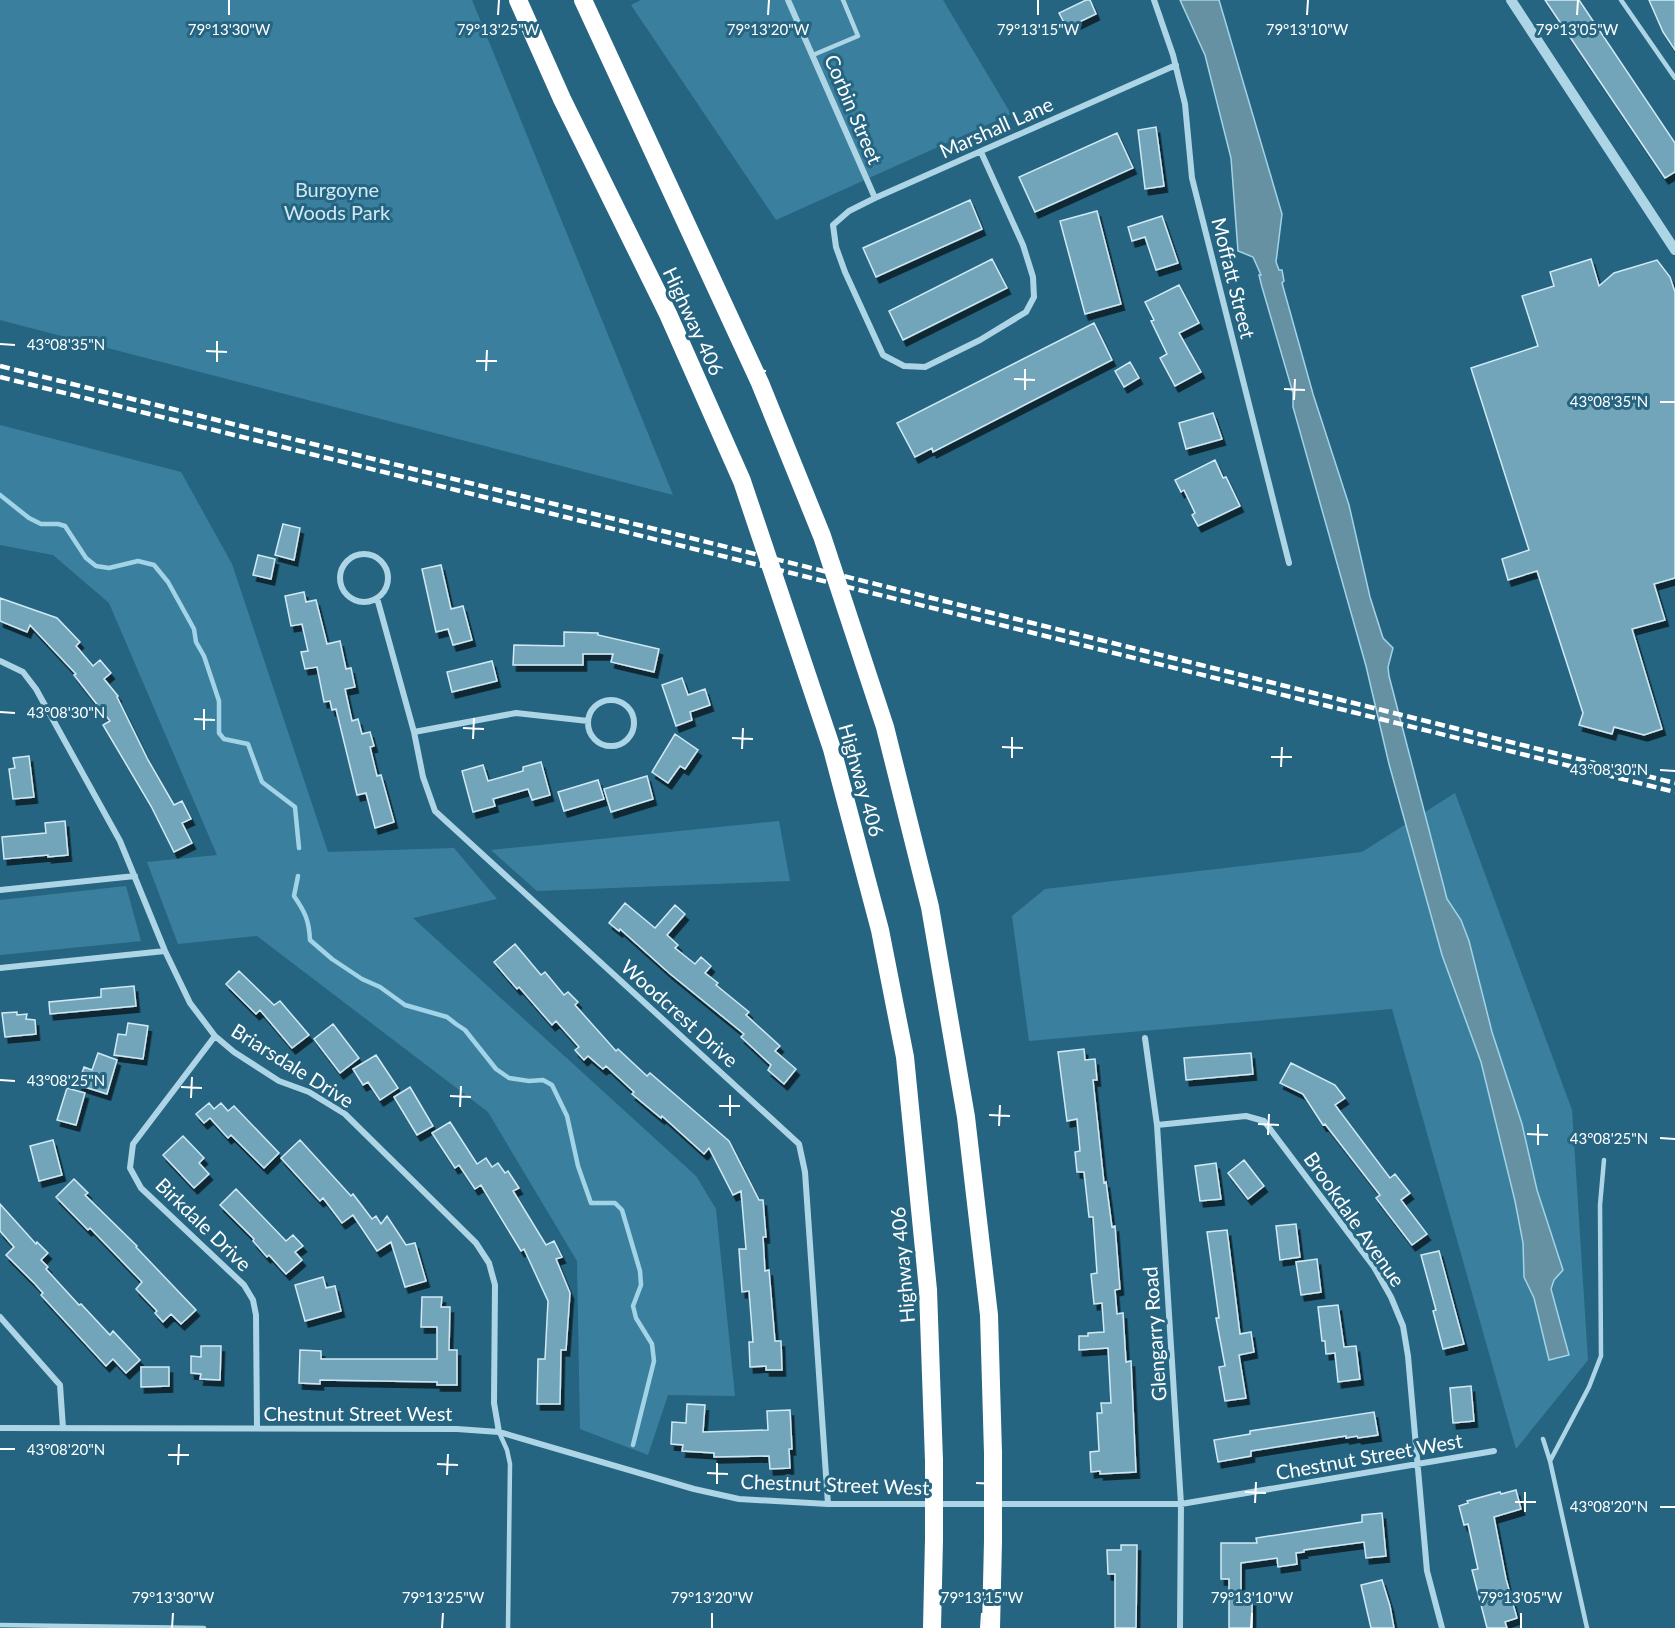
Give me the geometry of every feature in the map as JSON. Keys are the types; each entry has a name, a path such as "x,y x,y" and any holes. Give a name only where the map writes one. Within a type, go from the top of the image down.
{"highway":[{"name":"Highway 406","path":"518,0 562,99 668,314 742,481 832,749 880,930 905,1057 928,1290 934,1461 932,1628"},
{"name":"Highway 406","path":"583,0 760,383 822,536 885,727 930,907 966,1117 989,1315 993,1453 991,1628"}],"street":[{"name":"Corbin Street","path":"788,0 875,198"},
{"name":"Moffatt Street","path":"1154,0 1176,65 1185,104 1192,178 1289,563"},
{"path":"1511,0 1675,250"},
{"name":"Marshall Lane","path":"981,152 1023,245 1033,277 1034,297 1026,312 980,340 925,367 904,366 883,355 845,272 836,247 833,225 849,211 875,198 1176,65"},
{"path":"362,553 370,554 384,562 389,578 383,593 377,598 370,602 354,600 342,589 339,573 347,559 362,553"},
{"name":"Woodcrest Drive","path":"377,598 414,732 423,777 435,811 799,1144 805,1172 828,1504"},
{"name":"Briarsdale Drive","path":"0,661 23,672 36,689 120,842 165,951 190,1003 215,1036 234,1052 279,1081 309,1092 345,1114 476,1243 489,1263 495,1285 494,1403 499,1432"},
{"path":"608,700 616,700 629,709 634,723 632,731 623,742 609,746 596,740 588,728 588,721 594,707 608,700"},
{"path":"414,732 516,713 588,721"},
{"path":"0,890 135,876"},
{"path":"0,968 165,951"},
{"name":"Birkdale Drive","path":"215,1036 133,1144 130,1168 141,1188 244,1285 253,1300 256,1315 257,1428"},
{"name":"Glengarry Road","path":"1144,1038 1157,1125 1181,1504 1180,1628"},
{"name":"Brookdale Avenue","path":"1157,1125 1246,1116 1264,1121 1374,1267 1391,1297 1403,1326 1419,1464 1427,1571 1442,1628"},
{"path":"0,1317 60,1385 63,1428"},
{"name":"Chestnut Street West","path":"0,1428 457,1429 499,1432 694,1489 739,1499 828,1504 1181,1504 1494,1451"}],"lane":[{"path":"813,55 858,36 843,0"},
{"path":"1621,0 1675,78"},
{"path":"1550,1461 1589,1387 1601,1356 1600,1205 1604,1160"},
{"path":"499,1432 510,1464 508,1628"},
{"path":"1543,1439 1550,1461 1587,1628"},
{"path":"0,1625 204,1628"}],"green space":[{"name":"Burgoyne Woods Park","path":"0,0 472,0 673,495 0,320"},
{"path":"641,0 943,0 1011,114 776,220 631,5"},
{"path":"0,425 181,472 232,564 328,852 454,848 497,899 413,918 696,1176 716,1209 735,1396 668,1395 648,1455 580,1429 577,1261 488,1112 257,936 178,944 147,862 217,855 109,603 53,555 0,545"},
{"path":"1455,793 1572,1110 1588,1360 1516,1449 1392,1009 1029,1041 1012,916 1045,889 1362,852"},
{"path":"779,821 790,881 537,891 491,850"},
{"path":"126,886 141,941 0,955 0,900"}],"shaded area":[{"path":"1180,0 1219,0 1282,214 1276,262 1279,270 1282,270 1284,281 1282,283 1313,394 1349,505 1370,597 1383,638 1393,648 1388,667 1389,676 1447,899 1461,920 1469,941 1492,1032 1522,1124 1537,1190 1563,1270 1554,1280 1551,1289 1569,1355 1549,1360 1534,1298 1524,1277 1523,1243 1515,1201 1481,1062 1442,955 1389,764 1366,666 1293,407 1293,393 1262,287 1259,275 1261,275 1253,257 1238,251 1231,158 1205,55"}],"building":[{"path":"1090,0 1096,14 1067,28 1059,13"},
{"path":"1545,0 1579,0 1675,143 1675,172 1665,178"},
{"path":"1649,0 1675,0 1675,50 1663,32"},
{"path":"1156,127 1164,186 1145,189 1138,130"},
{"path":"1117,133 1133,168 1035,212 1019,177"},
{"path":"970,200 982,229 876,277 863,248"},
{"path":"1097,211 1121,304 1085,314 1060,221"},
{"path":"1162,216 1178,263 1156,270 1145,237 1132,241 1128,227"},
{"path":"992,259 1007,288 903,340 889,311"},
{"path":"1591,259 1599,286 1614,273 1657,260 1670,277 1675,292 1675,578 1654,584 1665,620 1632,629 1662,729 1644,735 1614,727 1612,734 1579,725 1583,713 1537,571 1508,580 1502,559 1529,550 1471,368 1538,346 1522,296 1554,286 1550,272"},
{"path":"1179,285 1199,323 1179,333 1201,372 1175,386 1160,358 1167,354 1151,321 1154,320 1145,302"},
{"path":"1094,323 1112,360 933,452 932,448 915,457 897,423"},
{"path":"1130,362 1139,378 1124,387 1115,371"},
{"path":"1213,413 1222,439 1186,449 1179,423"},
{"path":"1215,460 1240,506 1198,526 1192,515 1195,513 1184,490 1181,492 1175,480"},
{"path":"283,524 300,528 294,560 275,555"},
{"path":"258,555 275,559 271,579 253,575"},
{"path":"441,565 451,609 463,606 472,640 453,645 448,629 436,632 422,569"},
{"path":"304,592 306,602 316,600 327,644 340,641 346,669 351,668 355,687 345,689 352,721 358,719 362,734 370,732 374,746 370,747 377,776 381,775 394,822 375,828 366,793 357,795 336,709 332,710 330,701 324,702 317,667 305,669 301,652 308,651 302,624 291,626 285,596"},
{"path":"0,598 57,618 80,642 76,646 93,666 100,660 111,673 104,679 118,696 148,760 174,805 182,801 191,819 182,823 192,843 174,852 151,806 103,725 110,721 74,675 76,674 30,625 27,632 0,621"},
{"path":"564,632 598,633 598,635 659,649 654,672 611,662 613,654 583,654 583,665 513,665 514,645 564,646"},
{"path":"492,661 497,681 452,692 447,672"},
{"path":"682,678 688,695 705,689 710,705 690,712 692,720 676,726 662,685"},
{"path":"675,734 698,750 685,769 680,766 668,783 652,772"},
{"path":"29,756 34,797 13,799 9,769 15,768 13,758"},
{"path":"541,762 550,795 532,800 528,789 493,799 495,806 473,812 462,771 483,765 488,781 523,771 523,767"},
{"path":"647,776 653,799 611,812 604,789"},
{"path":"598,780 604,799 564,811 558,792"},
{"path":"65,821 68,855 4,859 2,837 46,833 45,823"},
{"path":"625,903 655,928 675,905 685,914 667,935 678,945 675,948 695,964 701,957 711,966 705,973 749,1012 746,1015 780,1046 775,1051 796,1069 784,1084 768,1070 771,1065 741,1037 744,1034 669,973 620,929 619,931 609,923"},
{"path":"515,944 541,975 545,972 564,995 568,992 578,1002 575,1005 616,1051 618,1049 647,1076 650,1073 729,1141 759,1200 763,1200 766,1237 763,1237 765,1271 769,1270 775,1341 781,1341 782,1370 766,1370 766,1366 750,1367 749,1342 753,1342 749,1291 742,1292 739,1249 746,1249 741,1191 733,1195 709,1148 704,1154 662,1116 661,1118 632,1094 634,1092 606,1066 603,1069 588,1056 584,1060 575,1050 579,1047 556,1021 552,1025 519,987 517,989 494,962"},
{"path":"239,971 274,1005 280,1001 309,1035 292,1048 260,1010 256,1014 226,984"},
{"path":"134,986 136,1006 50,1014 49,1002 101,997 101,989"},
{"path":"17,1012 17,1015 27,1014 26,1019 35,1020 36,1034 5,1037 2,1013"},
{"path":"128,1023 148,1026 143,1059 114,1055 118,1034 126,1035"},
{"path":"333,1024 359,1058 340,1073 314,1039"},
{"path":"1084,1049 1085,1060 1095,1059 1097,1080 1093,1080 1104,1183 1106,1182 1112,1227 1115,1226 1120,1289 1115,1290 1117,1314 1123,1313 1126,1362 1131,1361 1136,1472 1100,1474 1100,1471 1091,1472 1090,1452 1099,1451 1097,1413 1102,1413 1101,1403 1111,1403 1108,1348 1079,1350 1079,1336 1104,1332 1102,1303 1094,1304 1091,1274 1097,1273 1093,1217 1089,1217 1084,1172 1077,1172 1075,1152 1080,1151 1077,1119 1067,1121 1058,1052"},
{"path":"98,1053 117,1060 107,1094 78,1085 84,1067 92,1070"},
{"path":"1251,1053 1253,1074 1186,1080 1184,1058"},
{"path":"376,1055 398,1088 380,1100 368,1082 363,1085 353,1069"},
{"path":"1291,1063 1335,1085 1345,1098 1335,1105 1390,1178 1395,1174 1410,1193 1401,1200 1427,1234 1412,1245 1376,1198 1380,1195 1325,1124 1323,1125 1303,1094 1280,1083"},
{"path":"410,1087 433,1126 417,1135 394,1097"},
{"path":"67,1088 85,1093 76,1125 57,1120"},
{"path":"209,1103 214,1109 221,1103 228,1111 234,1106 279,1153 264,1168 231,1135 228,1138 210,1118 204,1123 196,1114"},
{"path":"450,1122 477,1164 486,1158 492,1167 498,1163 505,1173 508,1171 519,1188 513,1191 546,1245 554,1241 562,1257 556,1259 570,1293 566,1350 561,1350 560,1404 537,1404 538,1359 545,1359 548,1301 524,1249 521,1251 481,1185 475,1189 459,1165 455,1168 432,1133"},
{"path":"183,1136 204,1158 199,1163 209,1174 194,1188 163,1155"},
{"path":"53,1140 62,1175 39,1181 30,1146"},
{"path":"300,1140 351,1196 353,1194 372,1219 376,1216 381,1224 387,1216 406,1245 415,1243 426,1281 405,1287 391,1242 377,1251 353,1215 342,1223 323,1198 320,1201 281,1158"},
{"path":"1244,1160 1264,1186 1248,1199 1228,1173"},
{"path":"1216,1163 1221,1199 1200,1201 1195,1166"},
{"path":"74,1179 88,1193 85,1195 137,1246 196,1310 181,1324 171,1314 163,1322 155,1313 157,1311 136,1289 142,1282 90,1228 88,1230 56,1197"},
{"path":"236,1189 286,1241 293,1235 303,1246 295,1252 302,1260 286,1274 269,1255 267,1257 253,1241 254,1239 220,1205"},
{"path":"0,1204 36,1244 37,1242 48,1253 41,1260 48,1267 46,1269 79,1305 81,1304 110,1335 113,1331 140,1360 126,1373 113,1359 106,1366 41,1295 43,1293 35,1284 6,1255 14,1247 0,1231"},
{"path":"1296,1224 1300,1257 1280,1260 1276,1226"},
{"path":"1227,1230 1240,1334 1251,1332 1254,1352 1239,1355 1246,1398 1225,1401 1219,1367 1225,1366 1216,1318 1219,1318 1207,1232"},
{"path":"1439,1251 1464,1344 1443,1349 1433,1311 1436,1310 1421,1255"},
{"path":"1317,1259 1321,1292 1301,1295 1296,1262"},
{"path":"323,1277 326,1288 335,1286 341,1311 305,1321 295,1285"},
{"path":"422,1297 442,1297 441,1307 450,1307 449,1350 457,1350 457,1385 437,1385 437,1382 320,1380 320,1384 299,1383 300,1350 321,1351 321,1359 437,1359 437,1327 421,1327"},
{"path":"1338,1305 1344,1347 1356,1346 1360,1379 1338,1382 1335,1353 1326,1354 1325,1341 1322,1341 1318,1307"},
{"path":"201,1346 221,1346 220,1380 200,1379 201,1374 191,1373 191,1356 201,1357"},
{"path":"141,1367 169,1367 169,1386 141,1387"},
{"path":"1471,1386 1474,1421 1453,1423 1450,1388"},
{"path":"687,1404 705,1405 703,1432 768,1430 767,1411 790,1410 792,1449 789,1449 790,1468 770,1469 769,1456 714,1457 714,1453 682,1451 683,1445 671,1444 672,1422 686,1423"},
{"path":"1374,1412 1378,1435 1358,1438 1357,1436 1346,1438 1346,1436 1251,1451 1251,1456 1218,1462 1214,1440 1250,1434 1250,1431"},
{"path":"1516,1490 1521,1509 1494,1517 1506,1579 1517,1618 1505,1622 1507,1628 1487,1628 1472,1570 1478,1569 1468,1524 1464,1525 1459,1506 1468,1503 1467,1501"},
{"path":"1382,1513 1386,1556 1366,1558 1364,1542 1304,1550 1304,1552 1296,1553 1297,1564 1278,1567 1277,1558 1241,1563 1241,1600 1252,1600 1252,1628 1229,1628 1229,1579 1221,1579 1221,1543 1257,1543 1256,1538 1362,1522 1362,1515"},
{"path":"1121,1545 1137,1545 1136,1628 1115,1628 1115,1574 1108,1574 1107,1550 1121,1550"},
{"path":"1382,1580 1394,1628 1371,1628 1361,1585"}],"waterway":[{"path":"0,495 29,518 41,524 65,526 86,558 96,566 109,568 138,561 154,565 168,582 194,629 196,642 204,656 219,701 219,733 224,739 248,744 262,782 295,807 299,848"},
{"path":"298,876 294,896 306,917 310,940 332,959 362,979 380,987 405,1005 447,1017 465,1030 496,1069 509,1078 529,1081 543,1080 552,1085 567,1116 578,1166 591,1203 615,1203 622,1210 640,1271 641,1285 633,1306 636,1318 652,1344 654,1361 633,1445"}],"railway":[{"path":"0,366 1675,783"},
{"path":"0,377 1675,792"}]}
